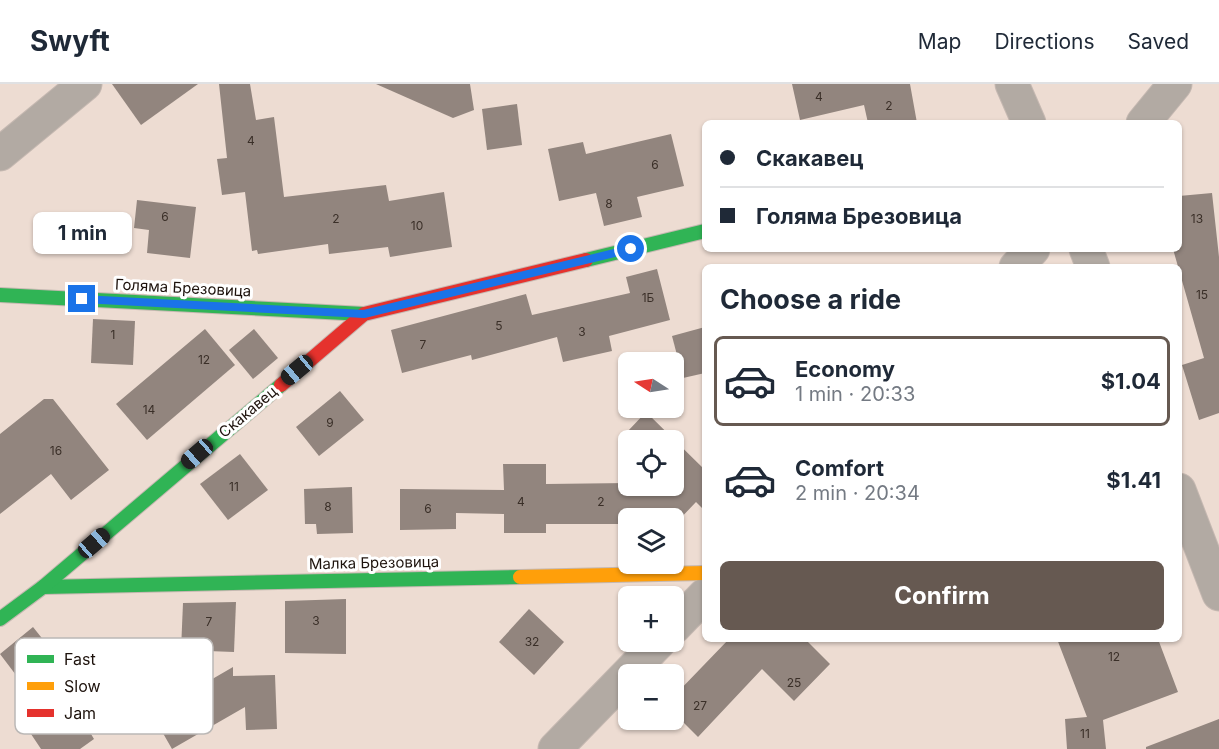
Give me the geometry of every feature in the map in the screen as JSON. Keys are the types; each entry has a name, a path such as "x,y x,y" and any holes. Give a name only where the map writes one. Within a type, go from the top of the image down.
{"street":[{"path":"0,154 85,84"},
{"path":"1011,84 1028,120"},
{"path":"1147,118 1175,84"},
{"name":"Скакавец","path":"0,620 43,587 364,314 702,232"},
{"path":"1019,264 1031,252"},
{"name":"Голяма Брезовица","path":"0,295 364,314"},
{"path":"1182,498 1219,594"},
{"name":"Малка Брезовица","path":"43,587 702,573"},
{"path":"684,616 702,597"},
{"path":"555,749 649,652"}],"building":[{"path":"112,84 198,84 141,125"},
{"path":"219,84 250,84 256,120 274,117 284,197 386,185 389,201 444,192 452,247 390,257 388,247 329,254 328,244 258,254 257,250 252,251 245,192 222,195 217,159 227,158"},
{"path":"376,84 470,84 474,110 453,118"},
{"path":"792,84 910,84 916,120 867,120 864,105 800,120"},
{"path":"517,104 522,145 487,150 482,109"},
{"path":"671,134 684,186 637,197 642,217 604,226 596,193 559,201 548,149 583,142 586,154"},
{"path":"1212,193 1219,257 1219,413 1199,420 1182,365 1204,358 1182,281 1182,264 1177,264 1174,252 1182,252 1182,196"},
{"path":"137,200 196,207 190,258 147,253 149,230 134,228"},
{"path":"657,269 670,320 609,336 612,351 563,362 557,337 472,360 471,355 402,373 391,330 526,294 532,315 630,293 626,277"},
{"path":"93,319 135,321 133,365 91,363"},
{"path":"702,328 702,374 684,378 684,352 676,352 672,336"},
{"path":"205,329 235,365 147,440 116,404"},
{"path":"254,329 278,358 253,379 229,350"},
{"path":"340,391 364,420 319,456 296,427"},
{"path":"44,399 53,399 109,470 71,500 51,474 0,514 0,434"},
{"path":"640,418 652,418 664,430 629,430"},
{"path":"684,449 702,467 702,508 696,502 684,515 684,508 618,508 618,524 546,524 546,533 504,533 504,514 456,513 456,529 400,530 400,489 504,490 503,464 546,464 546,484 618,483 618,496 684,496"},
{"path":"240,454 268,490 228,520 200,484"},
{"path":"352,487 353,533 317,534 316,524 305,524 304,489"},
{"path":"346,599 346,654 285,653 285,601"},
{"path":"236,602 234,652 213,651 213,638 182,638 183,603"},
{"path":"529,609 564,642 534,675 499,642"},
{"path":"33,627 42,638 20,638"},
{"path":"15,642 15,674 0,654"},
{"path":"726,642 808,642 830,664 794,701 762,669 698,737 684,723 684,686"},
{"path":"1058,642 1159,642 1178,692 1103,720 1106,749 1067,749 1065,719 1087,717"},
{"path":"233,667 233,676 275,675 277,729 246,730 245,707 213,725 213,679"},
{"path":"1219,719 1219,749 1146,749 1146,747"},
{"path":"31,734 91,734 94,739 80,749 41,749"},
{"path":"163,734 198,734 172,749"}],"traffic: fast":[{"path":"586,260 702,232"},
{"path":"0,295 364,314"},
{"path":"0,619 43,587 281,385"},
{"path":"43,587 520,577"}],"traffic: slow":[{"path":"520,577 702,573"}],"traffic: jam":[{"path":"281,385 364,314 586,260"}],"route":[{"path":"82,299 364,314 631,249"}]}
